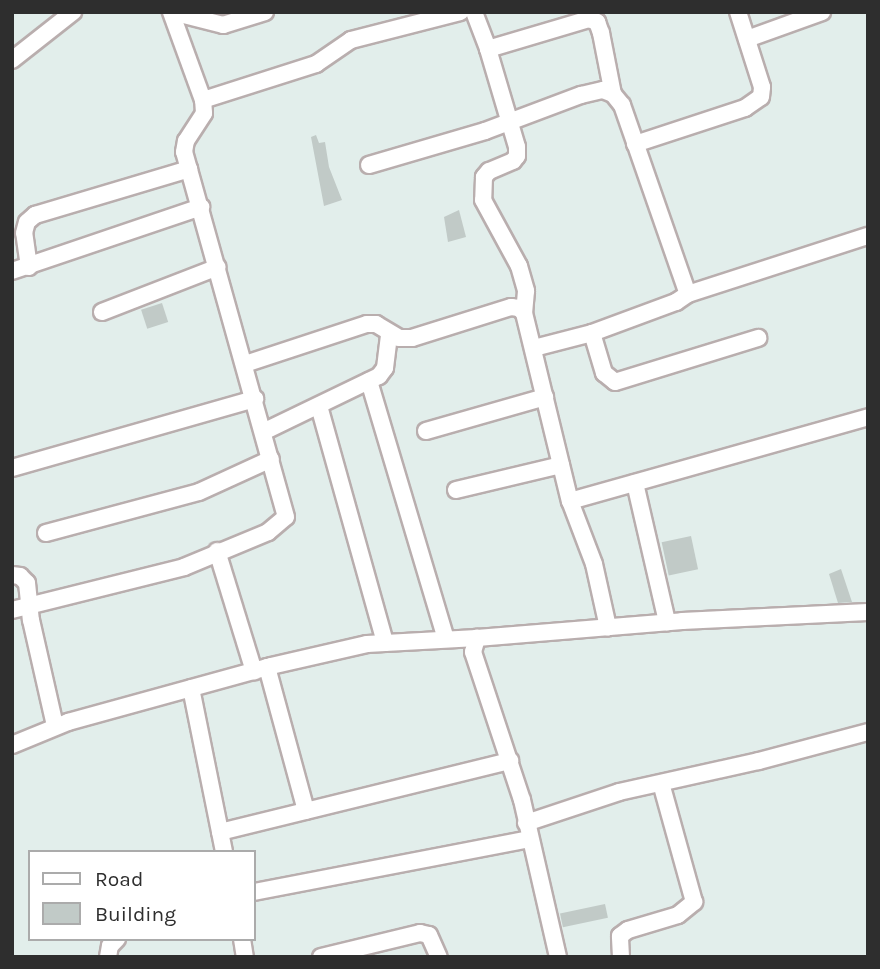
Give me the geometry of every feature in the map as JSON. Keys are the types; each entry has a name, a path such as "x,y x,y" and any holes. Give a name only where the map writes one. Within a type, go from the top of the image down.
{"street":[{"path":"12,60 73,12"},
{"path":"172,12 223,25 265,12"},
{"path":"12,610 164,573 268,532 286,517 184,152 186,141 204,113 203,100 172,12"},
{"path":"203,100 316,64 351,40 460,12"},
{"path":"474,12 488,49 517,156 513,161 489,171 482,184 483,200 519,265 526,291 524,313 561,465 570,501 594,564 608,627"},
{"path":"635,144 755,104 761,97 762,87 737,12"},
{"path":"747,39 822,12"},
{"path":"488,49 589,19 597,22 613,94 622,105 688,293"},
{"path":"369,166 509,123 581,94 603,90 613,94"},
{"path":"29,267 24,233 27,222 35,215 189,169"},
{"path":"12,271 201,207"},
{"path":"534,348 592,332 676,302 688,293 868,236"},
{"path":"102,312 218,267"},
{"path":"245,364 367,324 376,324 399,338 412,338 511,307 524,313"},
{"path":"592,332 604,373 615,382 758,338"},
{"path":"263,432 369,381 385,368 389,334"},
{"path":"369,381 446,639"},
{"path":"426,431 545,397"},
{"path":"12,468 255,400"},
{"path":"319,406 385,643"},
{"path":"570,501 868,417"},
{"path":"46,533 199,492 271,459"},
{"path":"456,490 561,465"},
{"path":"635,483 667,622"},
{"path":"217,551 260,669 306,811"},
{"path":"12,575 20,576 27,583 29,606 55,726"},
{"path":"12,744 55,726 260,669 385,643 667,622 868,612"},
{"path":"477,638 473,652 510,761 558,957"},
{"path":"191,688 224,850"},
{"path":"256,892 527,831 619,792 759,761 868,732"},
{"path":"220,832 510,761"},
{"path":"621,957 620,936 628,930 678,915 694,902 661,783"},
{"path":"321,957 420,933 429,935 439,957"},
{"path":"108,957 110,946 115,941"}],"building":[{"path":"316,135 319,143 325,142 329,167 342,200 324,206 311,137"},
{"path":"459,210 466,237 448,242 444,217"},
{"path":"162,303 168,322 147,329 141,310"},
{"path":"691,536 698,569 669,575 662,542"},
{"path":"841,569 852,602 838,603 829,574"},
{"path":"605,904 608,918 563,927 560,914"}]}
